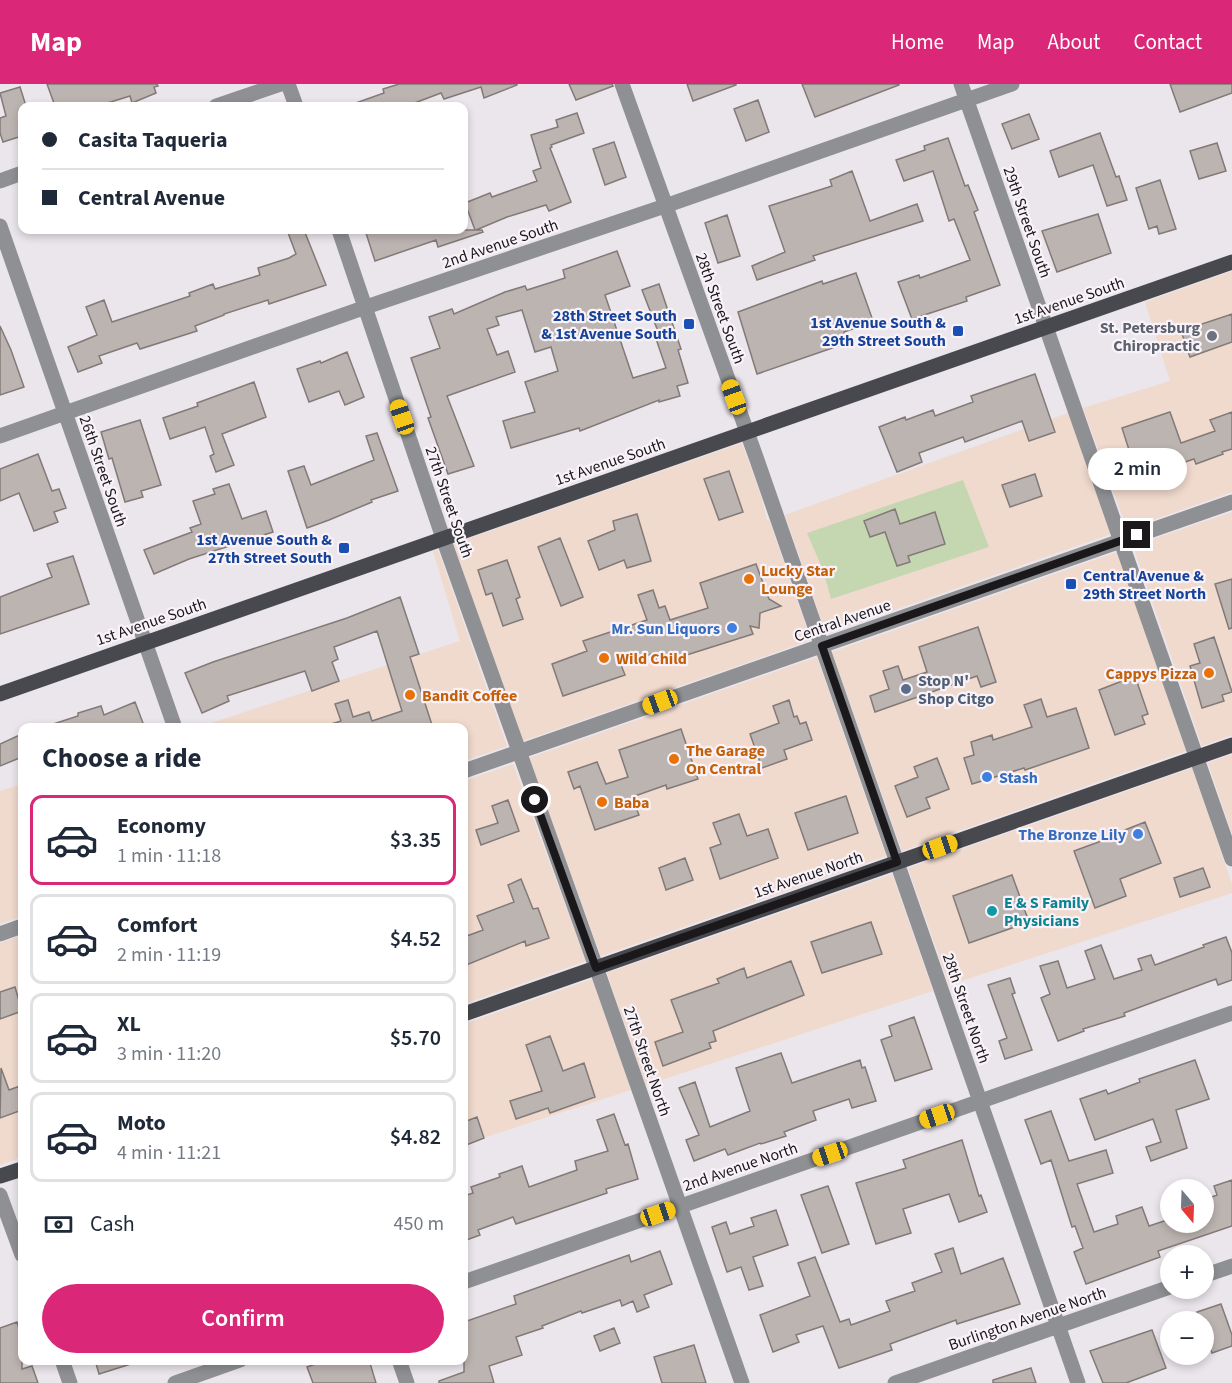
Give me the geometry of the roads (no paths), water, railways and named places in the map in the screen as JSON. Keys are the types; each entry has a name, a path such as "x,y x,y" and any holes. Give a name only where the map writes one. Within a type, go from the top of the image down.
{"main road":[{"name":"1st Avenue South","path":"0,693 1232,262"},
{"name":"1st Avenue North","path":"468,1013 1232,745"},
{"path":"0,1176 18,1169"}],"street":[{"path":"228,102 280,84"},
{"path":"288,84 295,102"},
{"name":"28th Street South","path":"622,84 822,646"},
{"name":"29th Street South","path":"961,84 1232,858"},
{"name":"2nd Avenue South","path":"0,436 1012,84"},
{"path":"0,181 18,174"},
{"name":"26th Street South","path":"0,226 173,723"},
{"name":"27th Street South","path":"340,234 442,538 518,752"},
{"name":"Central Avenue","path":"468,770 1232,502"},
{"name":"28th Street North","path":"822,646 1078,1383"},
{"name":"27th Street North","path":"518,752 742,1383"},
{"path":"0,934 18,927"},
{"name":"2nd Avenue North","path":"468,1281 1232,1013"},
{"path":"0,1195 18,1244"},
{"path":"1214,1272 1232,1266"},
{"name":"Burlington Avenue North","path":"895,1383 1160,1290"},
{"path":"64,1365 70,1383"},
{"path":"175,1383 226,1365"},
{"path":"401,1365 407,1383"}],"place":[{"name":"28th Street South & 1st Avenue South","path":"689,324"},
{"name":"1st Avenue South & 29th Street South","path":"958,331"},
{"name":"St. Petersburg Chiropractic","path":"1212,336"},
{"name":"1st Avenue South & 27th Street South","path":"344,548"},
{"name":"Lucky Star Lounge","path":"749,579"},
{"name":"Central Avenue & 29th Street North","path":"1071,584"},
{"name":"Mr. Sun Liquors","path":"732,628"},
{"name":"Wild Child","path":"604,658"},
{"name":"Cappys Pizza","path":"1209,673"},
{"name":"Stop N' Shop Citgo","path":"906,689"},
{"name":"Bandit Coffee","path":"410,695"},
{"name":"The Garage On Central","path":"674,759"},
{"name":"Stash","path":"987,777"},
{"name":"Baba","path":"602,802"},
{"name":"The Bronze Lily","path":"1138,834"},
{"name":"E & S Family Physicians","path":"992,911"}]}
